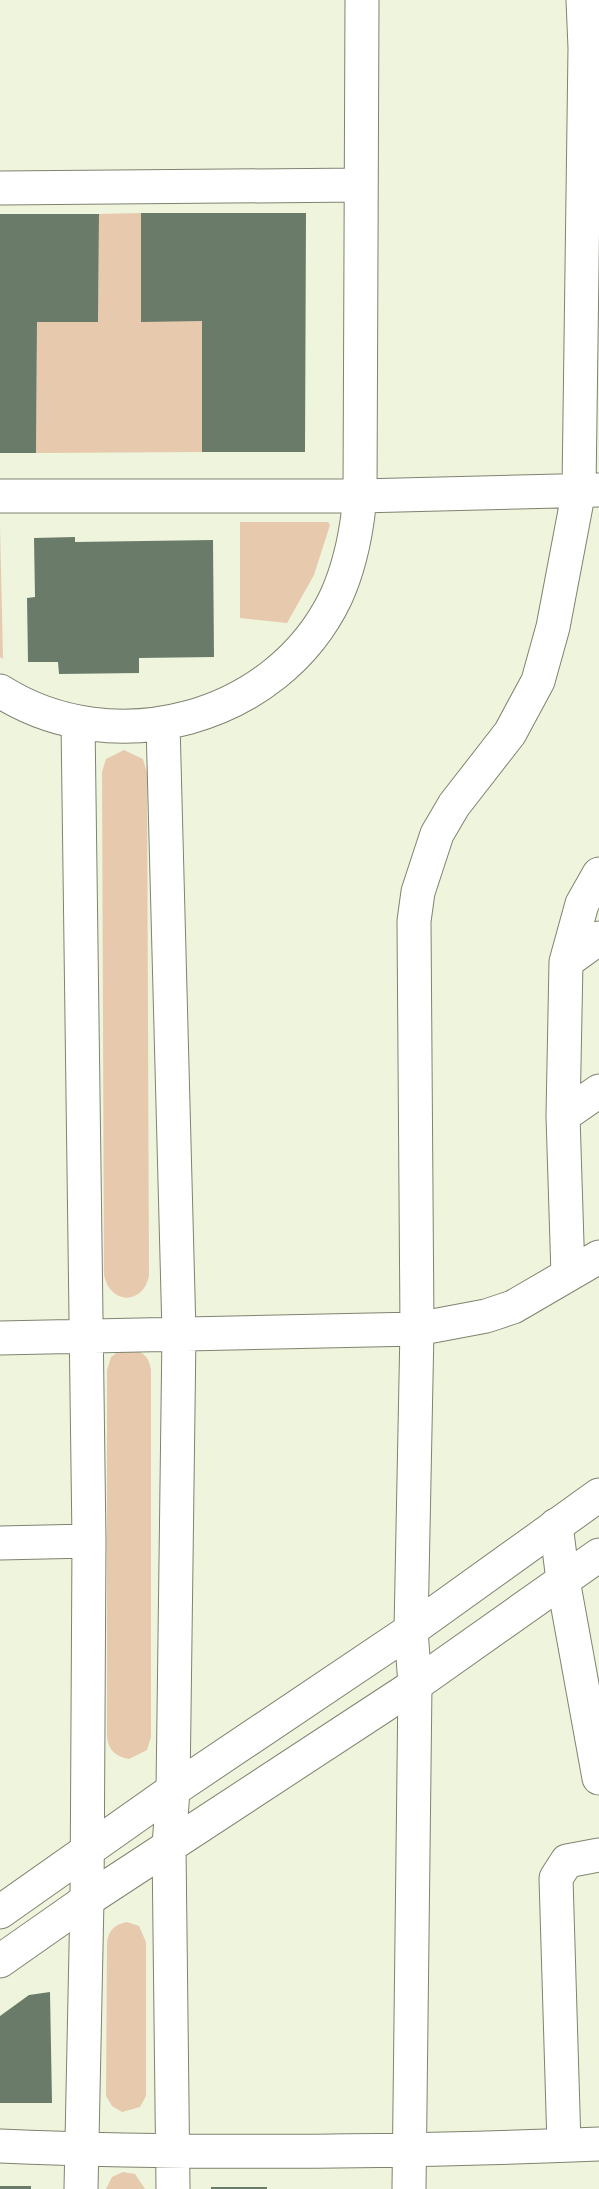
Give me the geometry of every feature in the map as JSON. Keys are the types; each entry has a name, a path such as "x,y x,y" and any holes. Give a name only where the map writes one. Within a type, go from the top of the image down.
{"street":[{"path":"0,691 48,715 120,728 164,724 195,717 230,703 262,683 290,659 315,631 335,599 349,564 357,530 360,496 362,0"},
{"path":"409,2189 415,1685 411,1630 417,1329 414,921 418,892 437,834 454,805 510,733 538,681 589,490 592,48 583,0"},
{"path":"0,188 361,185"},
{"path":"0,496 360,496 589,490"},
{"path":"78,722 89,1541 87,1900 81,2189"},
{"path":"164,724 179,1333 172,1790 169,1846 173,2189"},
{"path":"568,1275 563,1116 566,962 582,904 599,874"},
{"path":"566,962 599,938"},
{"path":"563,1116 599,1091"},
{"path":"0,1338 417,1329 486,1316 513,1307 599,1257"},
{"path":"0,1912 172,1790 411,1630 599,1495"},
{"path":"556,1524 563,1580 599,1778"},
{"path":"0,1543 89,1541"},
{"path":"0,1961 87,1900 415,1685 599,1555"},
{"path":"564,2145 556,1878 567,1861 599,1854"},
{"path":"0,2146 172,2152 410,2151 599,2144"}],"shaded area":[{"path":"141,213 141,321 202,321 202,452 36,453 37,322 98,322 99,214"},
{"path":"240,522 328,522 330,525 314,575 287,623 240,618"},
{"path":"0,525 3,659 0,657"},
{"path":"124,750 143,759 147,773 149,1276 146,1286 140,1292 126,1298 113,1292 107,1285 104,1275 102,772 106,759"},
{"path":"122,1349 142,1353 148,1360 151,1370 151,1737 147,1750 129,1759 120,1757 114,1752 107,1736 107,1370 111,1357"},
{"path":"127,1922 139,1926 146,1942 146,2096 140,2107 122,2112 112,2106 106,2096 107,1943 113,1929"},
{"path":"123,2172 135,2174 145,2189 106,2189 112,2177"}],"building":[{"path":"141,213 306,213 305,452 202,452 202,321 141,322"},
{"path":"0,214 99,214 98,322 37,322 36,453 0,453"},
{"path":"75,537 75,542 213,540 214,657 139,658 139,673 59,674 58,662 28,662 27,598 35,597 34,538"},
{"path":"50,1992 52,2103 0,2103 0,2016 29,1995"},
{"path":"0,2186 31,2186 31,2189 0,2189"},
{"path":"211,2187 267,2187 267,2189 211,2189"}]}
